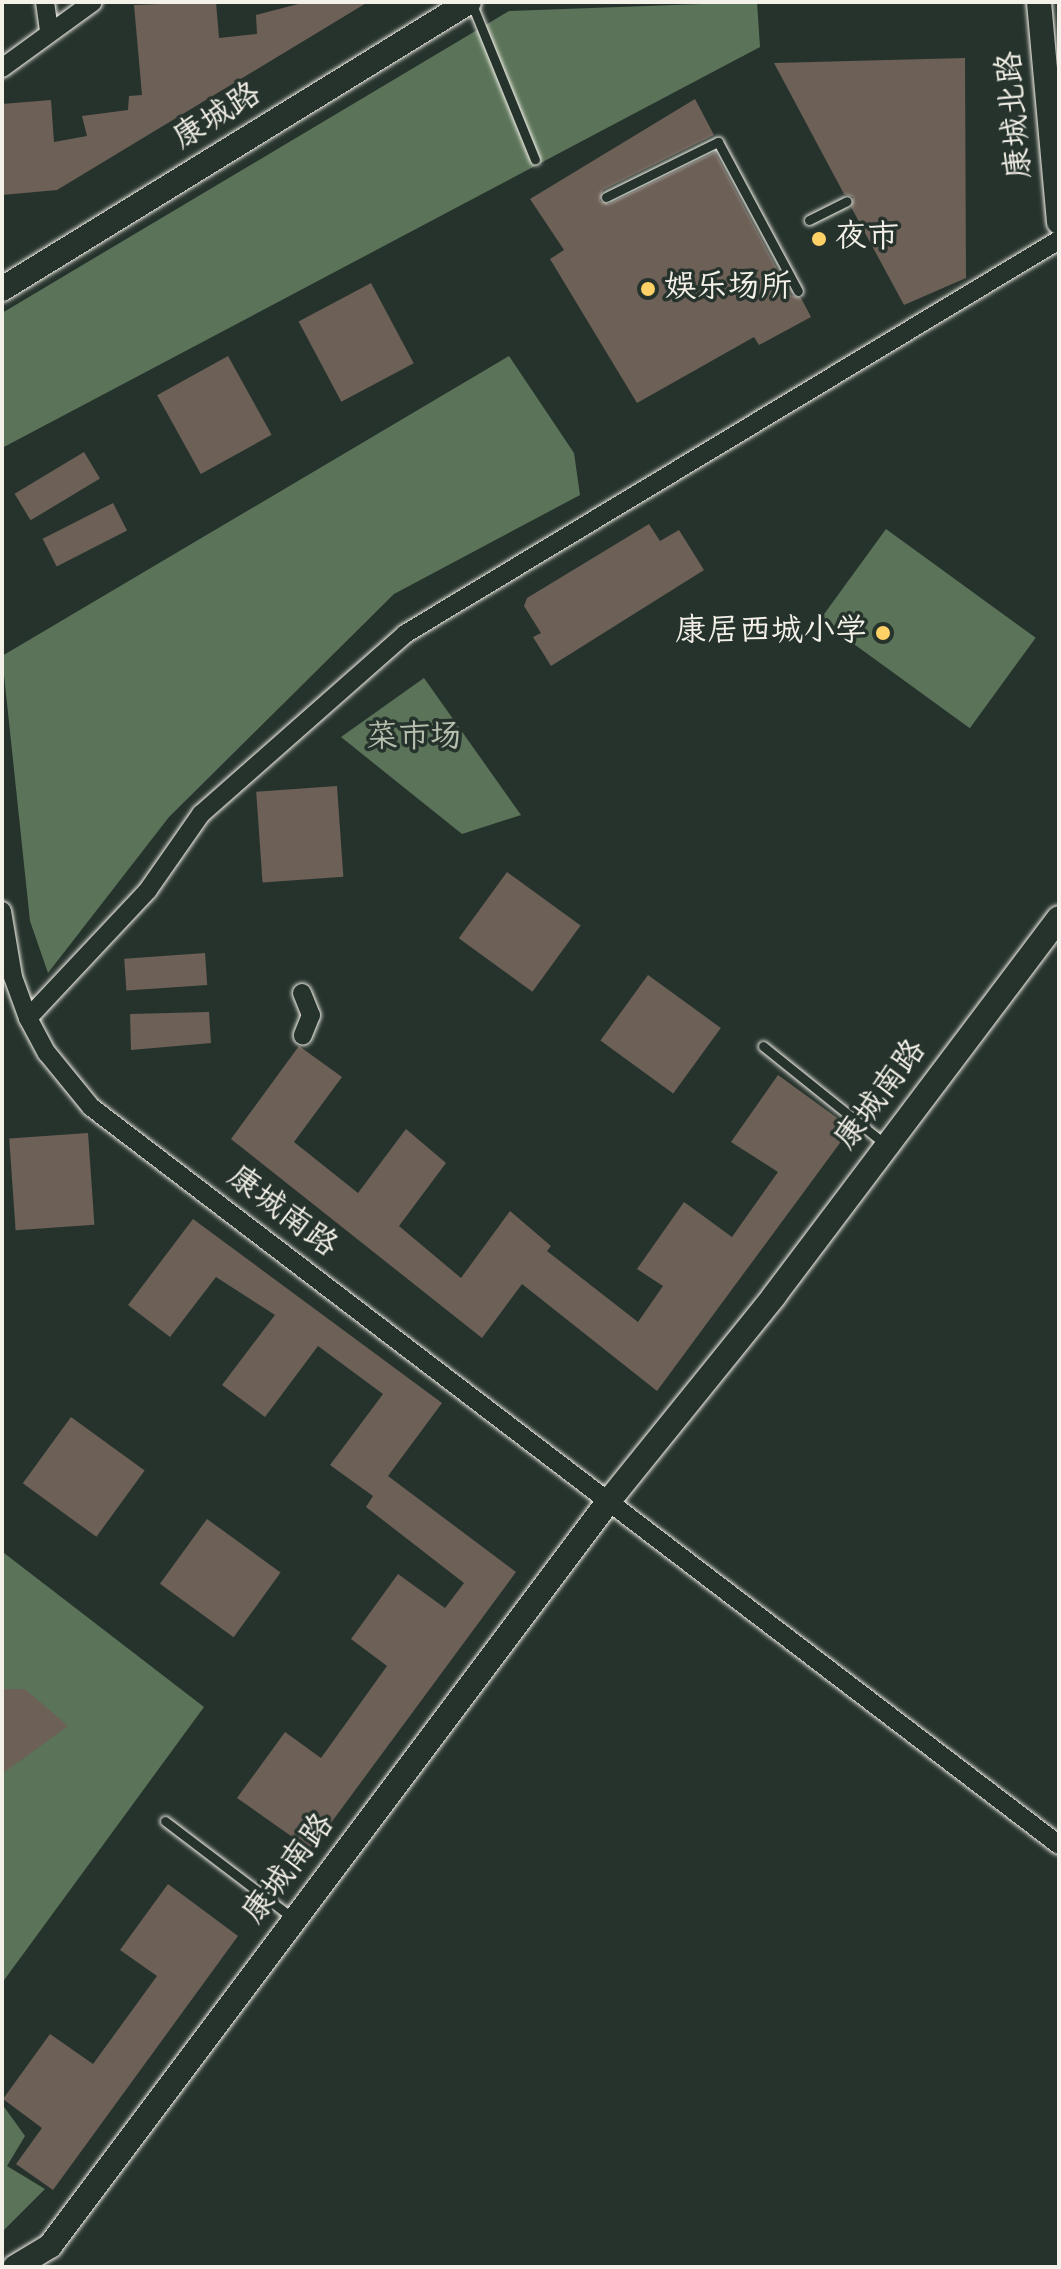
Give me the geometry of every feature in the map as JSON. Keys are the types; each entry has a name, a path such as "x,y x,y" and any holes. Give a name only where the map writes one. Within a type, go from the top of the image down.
{"street":[{"path":"45,2 49,31"},
{"path":"2,68 93,2"},
{"name":"康城路","path":"2,289 470,2"},
{"name":"康城北路","path":"1039,2 1059,222"},
{"path":"28,1018 148,890 201,814 405,634 1059,240"},
{"name":"康城南路","path":"2,911 13,977 28,1018 47,1053 91,1107 608,1502"},
{"name":"康城南路","path":"15,2267 50,2246 608,1502 774,1296 885,1144 1059,918"},
{"path":"302,993 311,1015 303,1035"},
{"path":"608,1502 1059,1845"}],"lane":[{"path":"470,2 535,160"},
{"path":"606,197 718,142 798,291"},
{"path":"809,220 847,201"},
{"path":"763,1046 885,1144"},
{"path":"165,1821 293,1918"}],"green space":[{"path":"757,2 760,47 2,448 2,313 509,11"},
{"path":"509,356 574,453 580,495 394,594 169,817 48,973 30,921 2,656"},
{"path":"886,529 1036,638 970,728 820,620"},
{"name":"菜市场","path":"424,678 521,815 462,834 341,737"},
{"path":"2,1554 204,1707 2,1983"},
{"path":"2,2104 25,2136 7,2166 45,2189 2,2232"}],"building":[{"path":"216,2 219,38 257,34 256,15 306,2 368,2 57,190 2,195 2,104 51,100 54,142 87,136 82,116 128,110 129,96 142,95 134,5"},
{"path":"965,58 966,278 904,305 851,207 853,197 844,194 774,63"},
{"path":"695,99 714,135 603,190 600,201 609,204 715,152 791,295 801,298 811,317 759,345 754,337 637,403 550,259 564,250 530,199"},
{"path":"371,283 414,363 341,402 299,321"},
{"path":"228,356 272,435 201,474 157,395"},
{"path":"84,452 100,479 31,520 15,494"},
{"path":"113,503 127,531 57,566 43,539"},
{"path":"649,524 660,541 679,530 704,570 551,666 533,637 541,633 524,606 527,598"},
{"path":"337,786 343,877 263,882 256,792"},
{"path":"507,872 581,925 532,992 459,938"},
{"path":"205,953 207,985 126,991 124,959"},
{"path":"648,975 721,1028 673,1093 600,1041"},
{"path":"209,1012 211,1043 131,1050 130,1014"},
{"path":"299,1046 342,1077 294,1142 358,1193 406,1129 446,1163 399,1226 461,1278 510,1211 551,1246 547,1251 638,1322 663,1286 637,1269 684,1202 732,1237 778,1172 731,1142 778,1075 851,1128 657,1391 522,1284 482,1338 231,1139"},
{"path":"88,1133 94,1225 16,1230 9,1139"},
{"path":"193,1219 442,1403 388,1476 516,1572 311,1850 237,1798 285,1732 321,1758 387,1666 351,1639 398,1574 445,1608 464,1583 366,1507 373,1496 330,1465 383,1394 318,1346 265,1417 222,1385 275,1315 216,1277 170,1337 128,1305"},
{"path":"71,1417 145,1470 96,1537 23,1483"},
{"path":"207,1519 281,1572 234,1637 160,1584"},
{"path":"2,1689 25,1689 68,1726 2,1774"},
{"path":"168,1884 238,1936 53,2190 16,2164 42,2128 3,2099 50,2034 93,2064 157,1976 120,1950"}],"place":[{"name":"夜市","path":"819,239"},
{"name":"娱乐场所","path":"648,289"},
{"name":"康居西城小学","path":"883,633"}]}
